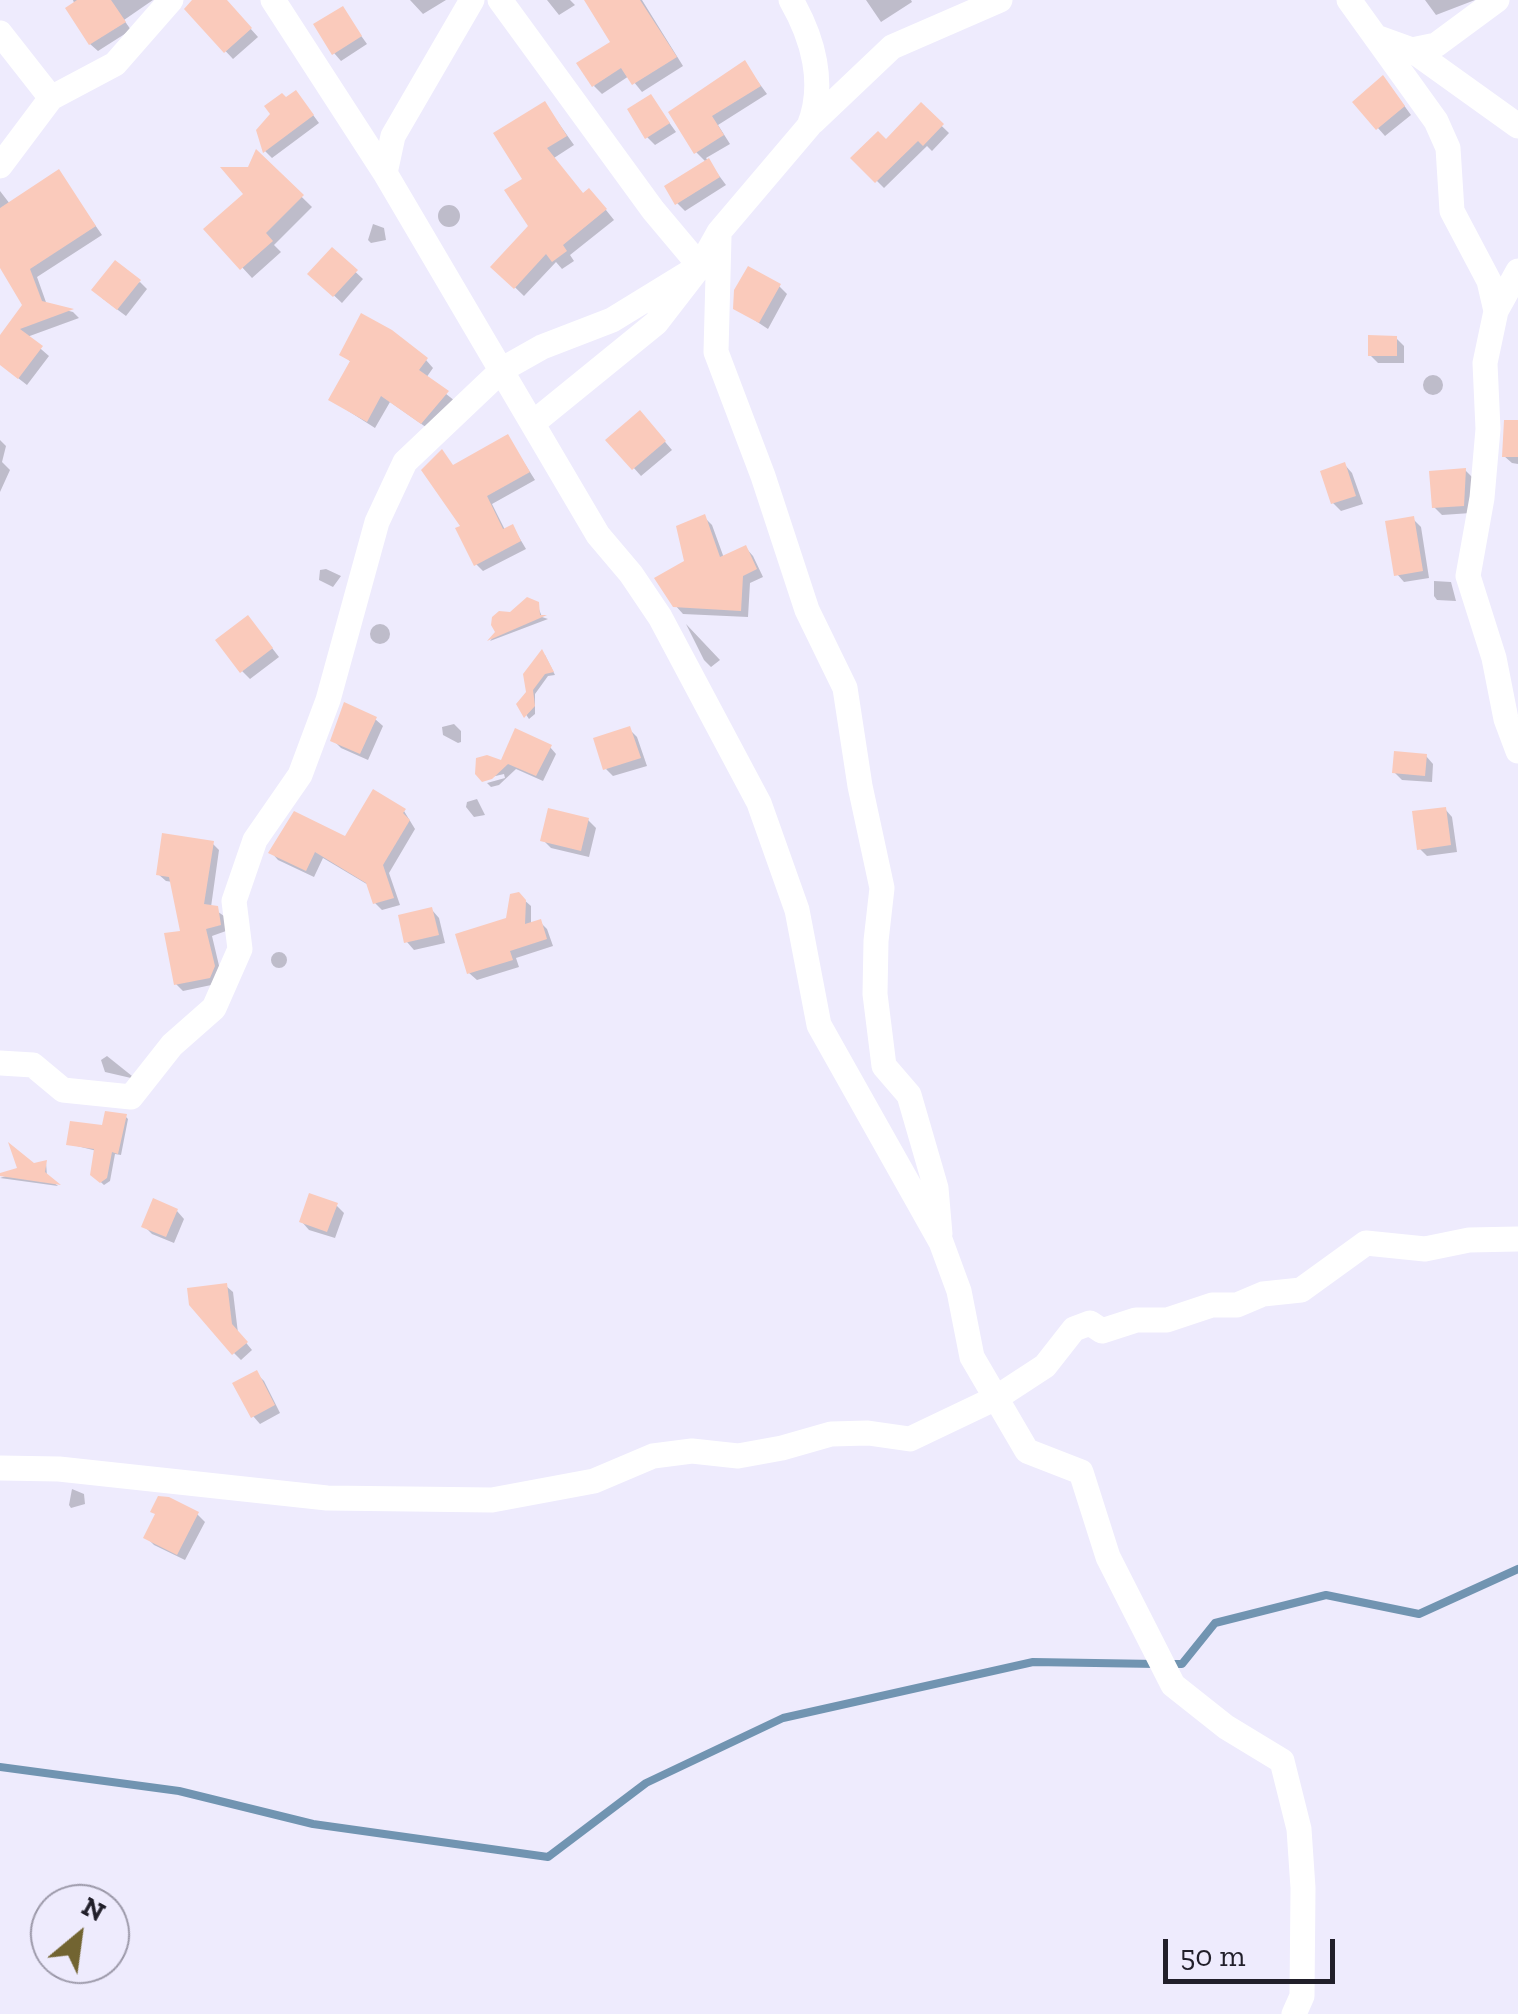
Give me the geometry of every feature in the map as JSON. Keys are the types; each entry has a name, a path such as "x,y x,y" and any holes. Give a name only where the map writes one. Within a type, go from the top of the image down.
{"street":[{"path":"0,166 51,98 115,64 171,0"},
{"path":"273,0 384,173 598,535 660,617 759,803 797,910 819,1025 940,1242 959,1291 972,1358 1027,1451 1081,1472 1108,1557 1173,1685 1226,1727 1282,1761 1299,1830 1303,1888 1302,1996 1294,2014"},
{"path":"384,173 392,136 472,0"},
{"path":"500,0 654,210 700,266"},
{"path":"791,0 817,63 817,105 809,126"},
{"path":"532,423 656,323 700,266 719,232 809,126 892,47 1000,0"},
{"path":"1349,0 1436,121 1448,148 1452,211 1488,281 1496,310 1493,338 1484,363 1488,429 1482,498 1468,576 1518,751"},
{"path":"1412,50 1436,44 1498,0"},
{"path":"0,33 51,98"},
{"path":"1375,36 1412,50 1518,126"},
{"path":"719,232 716,352 763,476 807,610 844,688 882,888 875,994 884,1066 909,1095 936,1188 940,1242"},
{"path":"0,1064 33,1064 63,1090 131,1098 172,1045 214,1008 240,949 234,901 254,840 300,775 328,700 377,522 405,462 502,369 542,347 612,320 700,266"},
{"path":"1496,310 1518,271"},
{"path":"0,1468 59,1469 327,1498 492,1500 594,1481 653,1456 692,1451 738,1456 831,1434 868,1433 910,1439 996,1398 1045,1366 1074,1328 1090,1323 1102,1330 1136,1320 1167,1320 1212,1306 1237,1305 1263,1294 1300,1290 1366,1242 1425,1249 1469,1240 1518,1239"}],"building":[{"path":"77,0 111,0 126,22 89,45 65,8"},
{"path":"192,0 227,0 252,28 224,53 184,9"},
{"path":"584,0 640,0 677,57 632,85 621,68 592,87 576,63 610,42"},
{"path":"343,6 362,36 332,55 313,24"},
{"path":"745,60 761,86 712,116 724,135 694,154 668,112"},
{"path":"1383,75 1405,106 1376,130 1352,102"},
{"path":"296,90 314,115 263,153 256,130 270,114 264,106 282,93 286,97"},
{"path":"651,94 670,123 645,139 627,109"},
{"path":"545,101 567,136 547,148 583,193 589,188 607,209 563,245 567,251 552,262 546,254 514,289 490,267 528,226 504,190 522,179 493,133"},
{"path":"921,102 944,124 923,146 918,141 875,183 850,158 878,131 886,139"},
{"path":"256,149 304,195 266,233 273,241 240,270 203,229 243,194 220,167 248,167"},
{"path":"709,158 720,177 675,205 664,186"},
{"path":"59,169 96,226 30,269 42,301 74,309 20,329 43,346 18,379 0,365 0,335 22,305 0,268 0,208"},
{"path":"332,247 358,270 333,297 307,274"},
{"path":"115,260 141,280 117,310 91,290"},
{"path":"748,266 781,284 759,323 733,309 734,290"},
{"path":"361,313 392,330 428,358 419,370 449,391 421,424 381,396 367,422 328,400 350,361 339,355"},
{"path":"1368,335 1397,336 1397,356 1368,356"},
{"path":"640,410 666,441 632,470 605,440"},
{"path":"1504,420 1518,420 1518,457 1502,457"},
{"path":"508,434 530,472 487,496 503,529 513,524 521,541 474,566 455,528 460,526 421,470 442,449 453,465"},
{"path":"1345,462 1356,496 1331,504 1320,471"},
{"path":"1466,468 1464,506 1432,508 1429,471"},
{"path":"705,514 720,557 746,545 757,569 743,576 741,611 673,607 654,578 684,561 676,526"},
{"path":"1414,516 1423,571 1394,576 1385,521"},
{"path":"527,597 539,602 540,615 547,615 487,641 495,632 492,617 499,611 510,612"},
{"path":"248,615 273,648 240,673 215,640"},
{"path":"542,649 554,672 545,674 533,690 535,706 524,718 516,704 526,692 523,674"},
{"path":"344,702 377,717 360,754 330,741"},
{"path":"630,726 641,758 603,770 593,738"},
{"path":"515,728 552,745 536,776 508,764 492,779 482,782 475,774 476,758 487,755 501,760"},
{"path":"1394,751 1427,754 1425,776 1392,773"},
{"path":"373,789 406,809 403,813 410,820 383,865 394,898 373,904 366,883 315,852 306,871 268,853 294,811 345,836"},
{"path":"1446,807 1451,845 1417,850 1412,811"},
{"path":"548,808 589,818 581,851 540,841"},
{"path":"162,833 214,841 204,904 218,906 221,925 206,929 215,966 210,978 174,985 164,933 180,931 169,877 156,875"},
{"path":"519,892 526,900 525,924 541,919 547,939 510,951 513,960 467,974 455,934 506,918 510,894"},
{"path":"432,907 439,935 404,943 398,915"},
{"path":"105,1111 127,1114 118,1154 112,1152 107,1178 100,1183 90,1175 94,1149 66,1145 70,1121 102,1125"},
{"path":"8,1142 34,1163 47,1160 45,1172 61,1185 0,1176 17,1168"},
{"path":"309,1193 338,1203 327,1232 299,1222"},
{"path":"153,1198 178,1209 166,1237 141,1227"},
{"path":"227,1283 232,1324 248,1342 232,1355 189,1305 187,1288"},
{"path":"257,1370 275,1405 251,1418 232,1383"},
{"path":"158,1496 169,1497 199,1512 177,1555 143,1538 155,1514 150,1512"}],"waterway":[{"path":"1171,1664 1182,1664 1215,1623 1326,1595 1419,1614 1518,1569"},
{"path":"0,1767 179,1791 313,1824 548,1857 646,1783 783,1718 1033,1662 1157,1664"}]}
